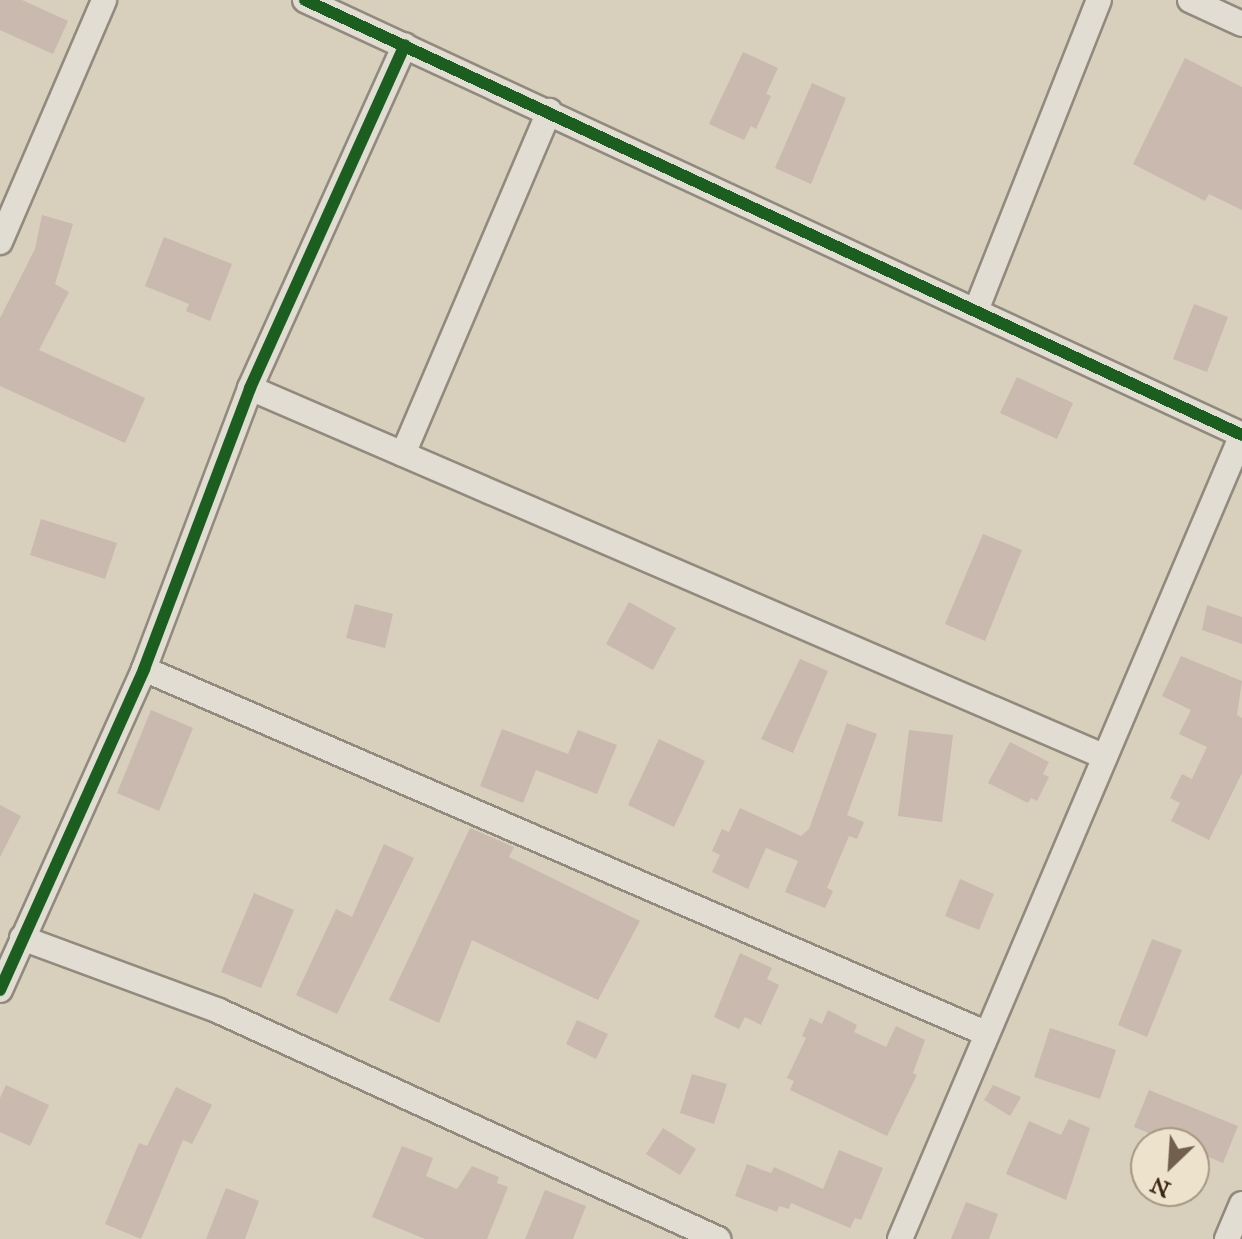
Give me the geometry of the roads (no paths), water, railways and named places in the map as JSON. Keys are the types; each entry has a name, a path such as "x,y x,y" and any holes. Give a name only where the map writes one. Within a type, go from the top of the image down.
{"street":[{"path":"0,242 104,0"},
{"path":"307,0 977,308 1242,435 985,1033 900,1239"},
{"path":"977,308 1099,0"},
{"path":"1190,0 1242,24"},
{"path":"0,990 144,669 250,388 405,45"},
{"path":"403,454 549,111"},
{"path":"250,388 1103,756"},
{"path":"144,669 985,1033"},
{"path":"22,938 219,1011 716,1239"},
{"path":"1227,1239 1242,1204"}]}
